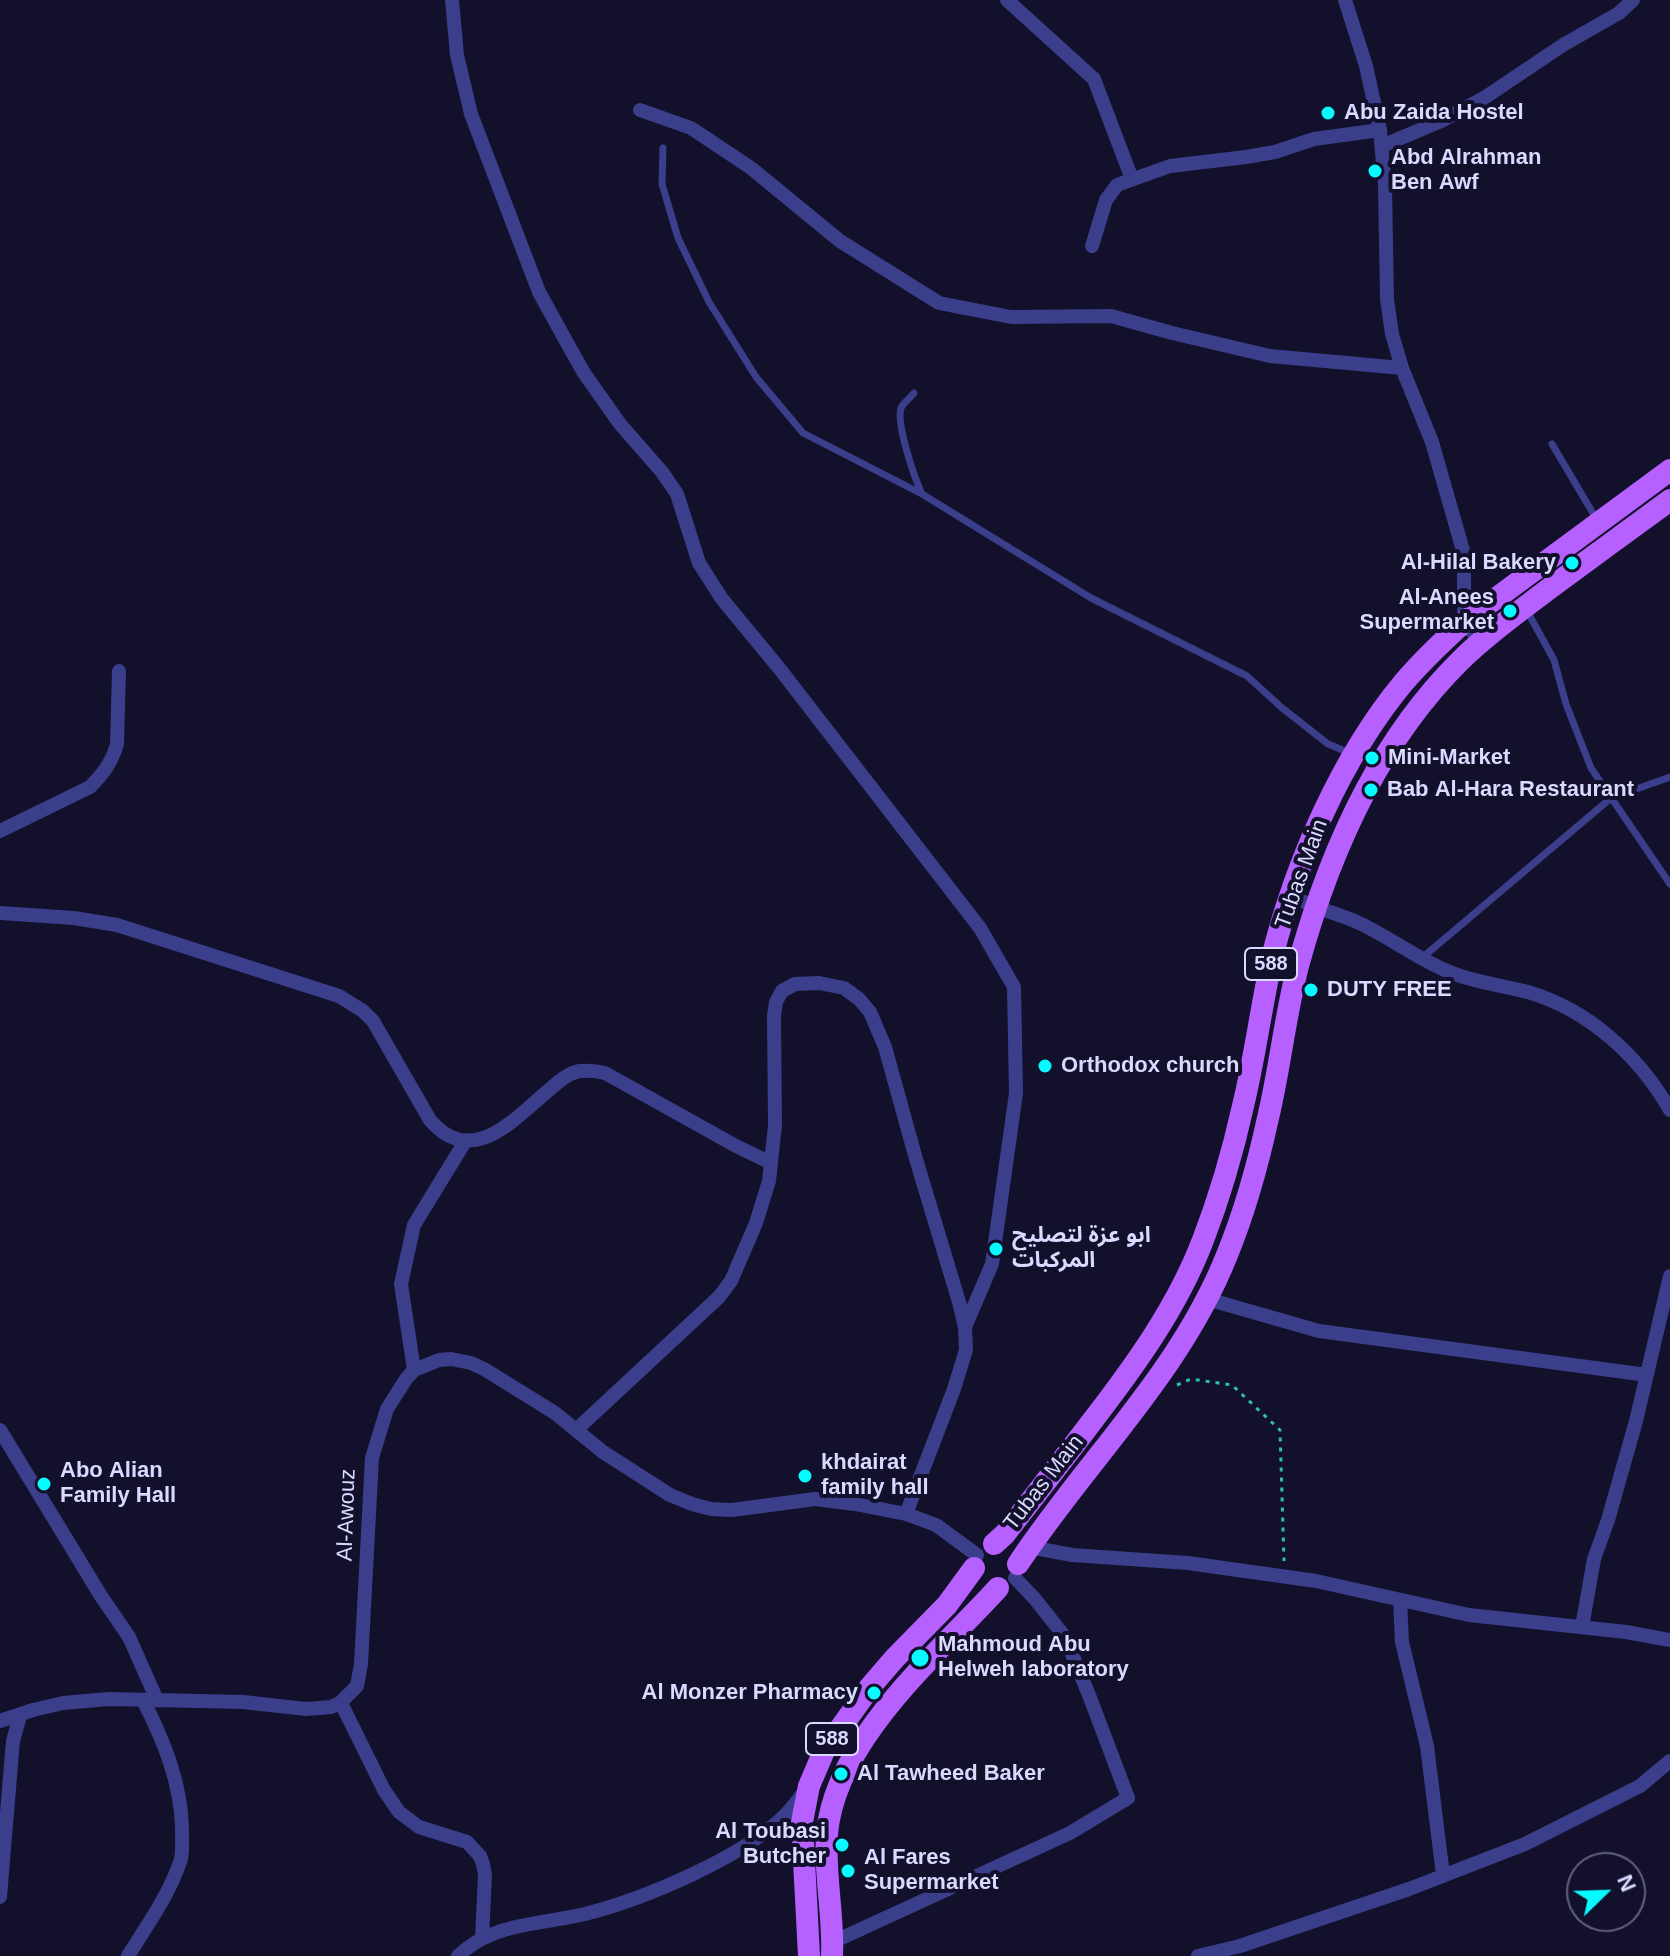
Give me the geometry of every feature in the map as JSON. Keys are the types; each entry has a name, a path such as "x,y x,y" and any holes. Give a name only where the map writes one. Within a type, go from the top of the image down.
{"main road":[{"name":"Tubas Main","path":"809,1956 802,1822 809,1786 824,1751 870,1687 947,1605 982,1556 1005,1534 1131,1370 1180,1293 1219,1196 1243,1106 1273,955 1291,895 1318,824 1354,755 1404,683 1464,622 1670,470"},
{"name":"Tubas Main","path":"832,1949 827,1834 833,1798 848,1763 894,1699 1015,1569 1156,1382 1187,1337 1207,1299 1244,1208 1268,1118 1298,967 1316,907 1343,836 1379,767 1428,695 1459,661 1670,500"},
{"path":"1001,1545 1013,1552 1015,1569 991,1588 980,1580 982,1556 1001,1545"}],"street":[{"path":"452,0 457,55 471,114 539,292 584,373 620,424 677,494 699,563 722,599 980,928 1014,987 1016,1093 992,1264 965,1327"},
{"path":"1007,0 1094,79 1132,179"},
{"path":"1345,0 1366,66 1380,130 1386,194 1388,308 1392,334 1402,368 1432,442 1464,554 1464,622 1481,642"},
{"path":"1382,146 1441,121 1484,98 1563,45 1619,13 1633,0"},
{"path":"640,110 691,128 751,168 840,241 939,303 1011,317 1111,316 1270,356 1402,368"},
{"path":"1092,246 1106,200 1117,185 1170,166 1275,152 1314,139 1380,130"},
{"path":"0,831 90,787 101,777 114,756 117,744 119,671"},
{"path":"1291,895 1357,921 1444,970 1558,1003 1601,1030 1632,1056 1657,1087 1670,1110"},
{"path":"0,913 74,918 117,925 339,996 373,1021 423,1108 439,1131 449,1137 483,1139 494,1134 563,1079 581,1071 595,1071 605,1073 771,1163"},
{"path":"576,1430 726,1290 756,1223 769,1181 775,1125 776,1002 782,991 795,984 819,983 844,988 870,1012 885,1047 965,1327 966,1350 954,1389 906,1514"},
{"path":"466,1140 414,1225 401,1284 414,1370 439,1360 471,1363 555,1413 603,1452 670,1495 692,1504 732,1510 815,1499 855,1504 906,1514 936,1525 982,1556"},
{"path":"1582,1627 1594,1559 1608,1520 1647,1375 1670,1276"},
{"path":"1207,1299 1319,1331 1647,1375"},
{"name":"Al-Awouz","path":"341,1703 357,1686 359,1677 372,1458 387,1409 414,1370"},
{"path":"0,1430 129,1637 169,1758 181,1805 181,1859 164,1898 128,1956"},
{"path":"832,1949 1070,1833 1128,1798 1065,1637 1015,1569 1072,1555 1188,1563 1316,1581 1469,1615 1626,1632 1670,1640"},
{"path":"1400,1600 1402,1642 1427,1746 1443,1875"},
{"path":"0,1721 63,1703 109,1699 243,1702 306,1709 341,1703 384,1790 399,1812 419,1827 467,1842 480,1856 485,1875 482,1938"},
{"path":"0,1897 13,1741 20,1716"},
{"path":"1198,1956 1240,1946 1525,1844 1640,1786 1670,1761"},
{"path":"458,1956 482,1938 511,1927 599,1910 642,1896 688,1875 752,1843 787,1813 809,1786"}],"lane":[{"path":"663,148 662,184 678,238 709,302 756,377 803,433 922,494 1091,598 1247,676 1328,744 1354,755"},
{"path":"914,393 901,408 901,425 913,474 922,494"},
{"path":"1552,444 1598,522"},
{"path":"1526,607 1554,660 1566,704 1591,768 1670,884"},
{"path":"1423,957 1611,798 1670,777"}],"path":[{"path":"1156,1382 1174,1386 1191,1379 1232,1385 1280,1430 1285,1576"}],"place":[{"name":"Abu Zaida Hostel","path":"1328,113"},
{"name":"Abd Alrahman Ben Awf","path":"1375,171"},
{"name":"Al-Hilal Bakery","path":"1572,563"},
{"name":"Al-Anees Supermarket","path":"1510,611"},
{"name":"Mini-Market","path":"1372,758"},
{"name":"Bab Al-Hara Restaurant","path":"1371,790"},
{"name":"DUTY FREE","path":"1311,990"},
{"name":"Orthodox church","path":"1045,1066"},
{"name":"ابو عزة لتصليح المركبات","path":"996,1249"},
{"name":"khdairat family hall","path":"805,1476"},
{"name":"Abo Alian Family Hall","path":"44,1484"},
{"name":"Mahmoud Abu Helweh laboratory","path":"920,1658"},
{"name":"Al Monzer Pharmacy","path":"874,1693"},
{"name":"Al Tawheed Baker","path":"841,1774"},
{"name":"Al Toubasi Butcher","path":"842,1845"},
{"name":"Al Fares Supermarket","path":"848,1871"}]}
